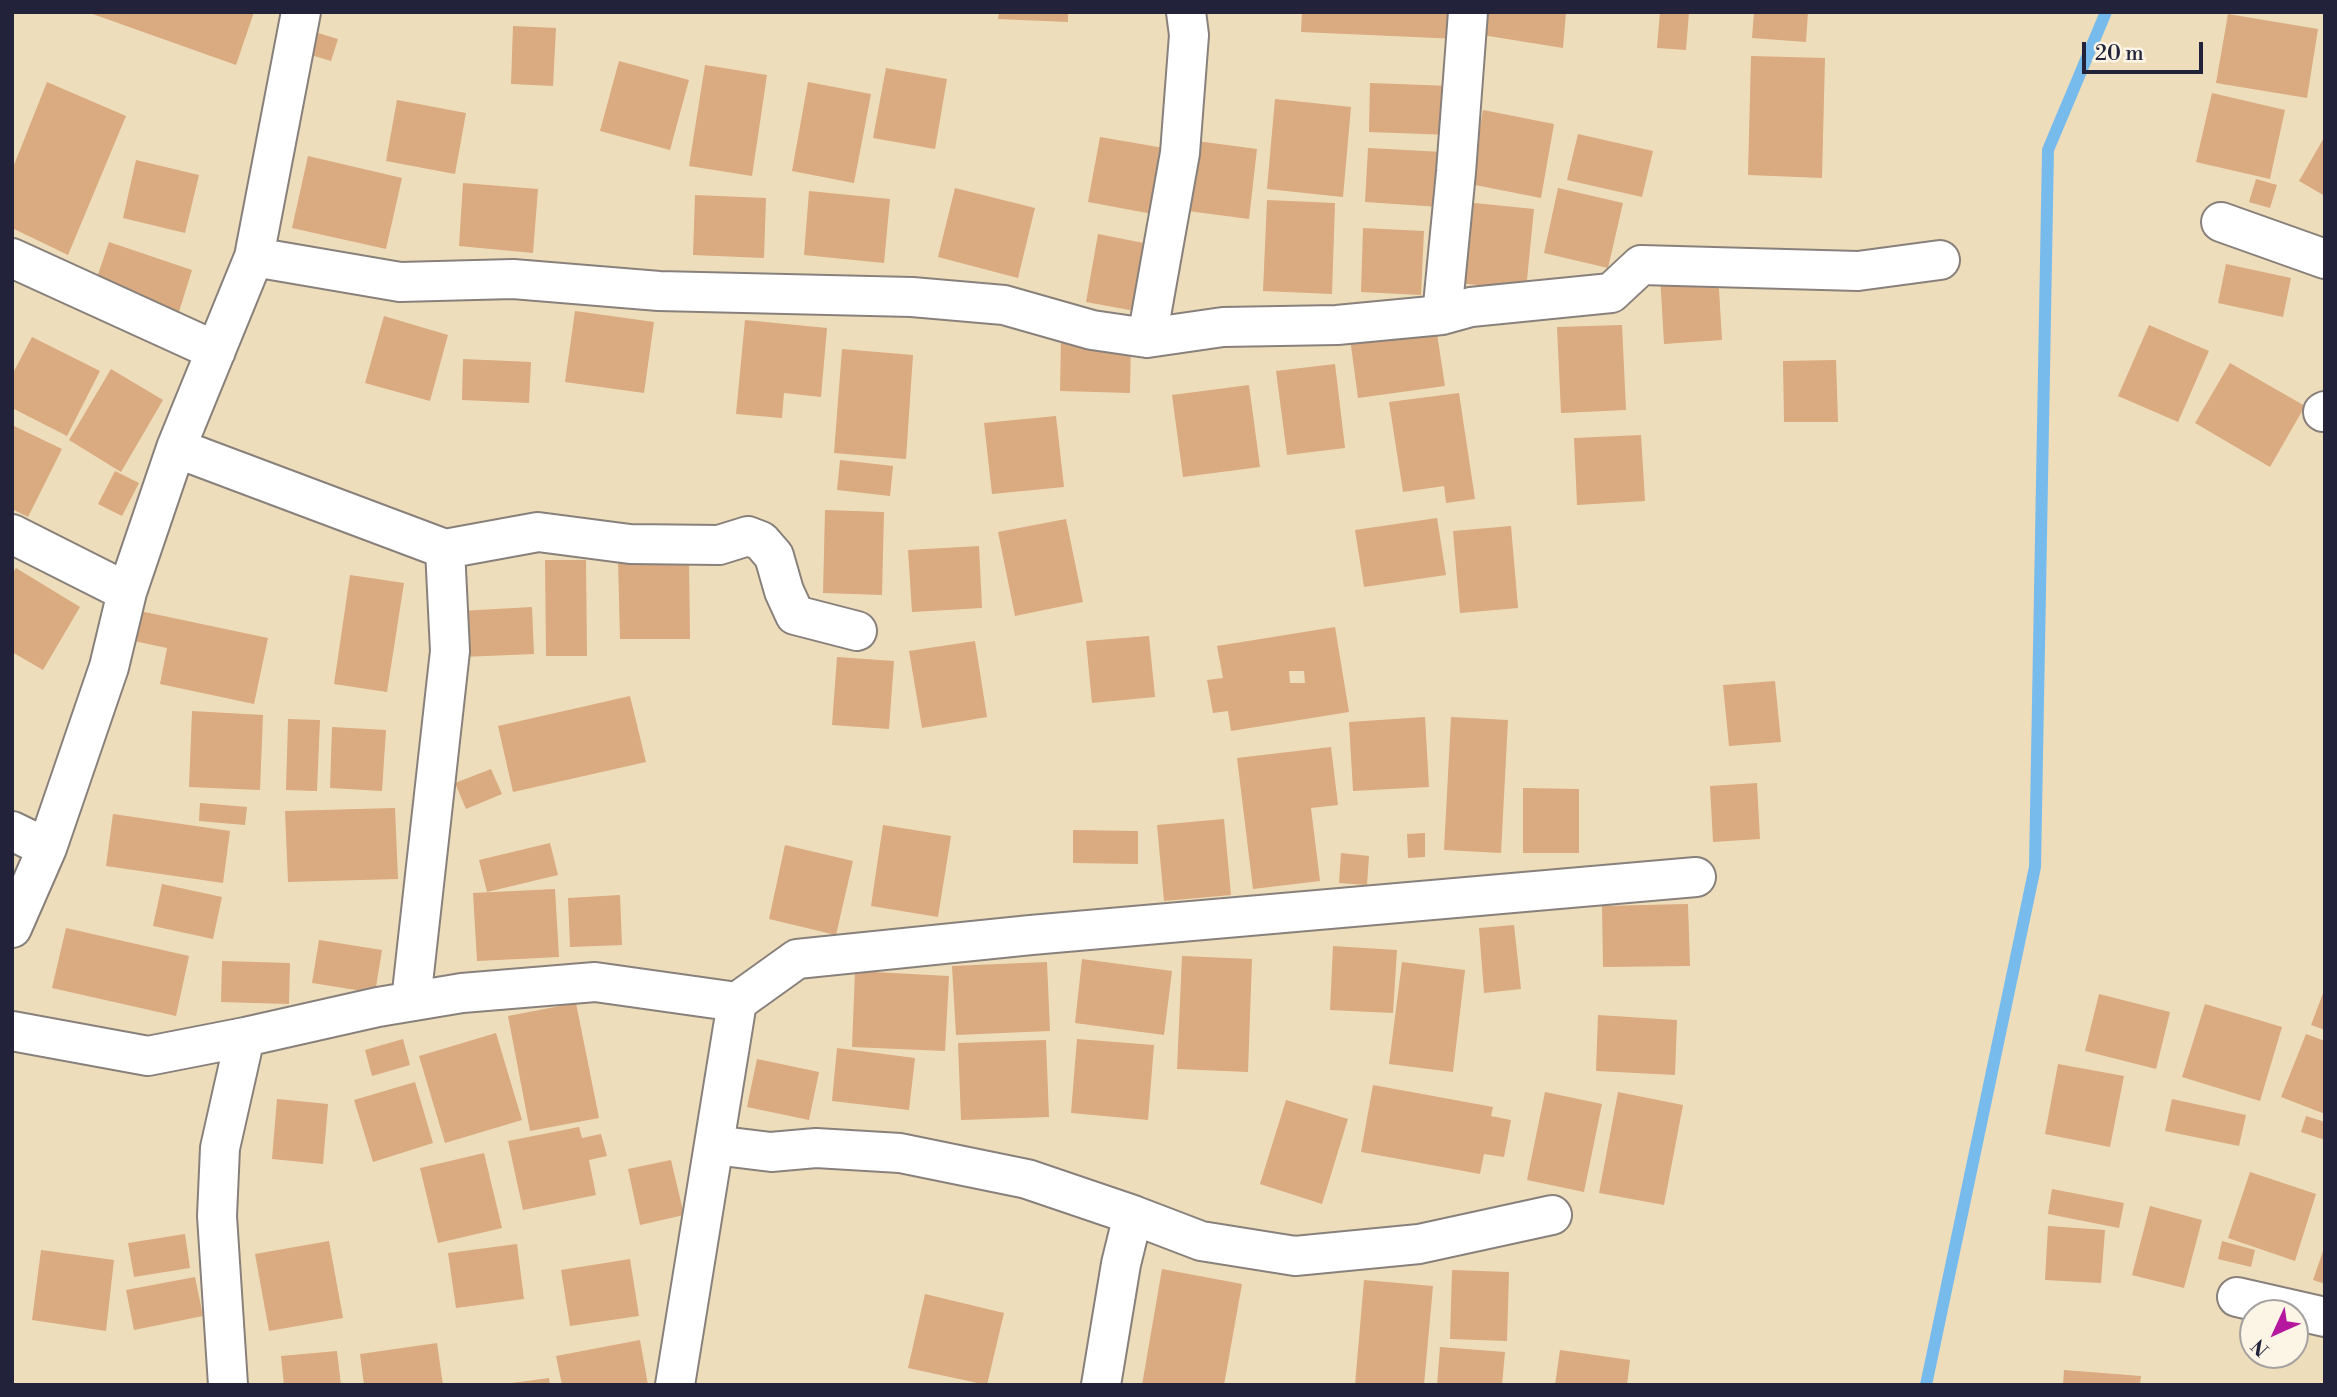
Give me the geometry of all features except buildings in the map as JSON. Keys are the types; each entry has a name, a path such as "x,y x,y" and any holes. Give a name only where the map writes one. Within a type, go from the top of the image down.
{"street":[{"path":"12,928 47,848 109,667 127,592 176,448 254,257 301,12"},
{"path":"1147,338 1180,153 1189,35 1186,12"},
{"path":"1442,314 1468,12"},
{"path":"2221,222 2325,259"},
{"path":"254,257 400,282 513,279 659,291 912,297 1004,305 1092,330 1147,338 1223,327 1337,325 1442,314 1471,307 1611,293 1641,265 1857,271 1940,260"},
{"path":"12,258 216,351"},
{"path":"176,448 445,549 538,533 630,544 719,545 748,536 761,541 774,556 784,591 795,615 857,631"},
{"path":"12,534 127,592"},
{"path":"411,1001 450,651 445,549"},
{"path":"12,831 47,848"},
{"path":"12,1031 148,1056 378,1007 462,993 595,982 737,1002 797,959 1031,935 1696,877"},
{"path":"675,1385 737,1002"},
{"path":"228,1385 217,1216 220,1148 245,1037"},
{"path":"714,1145 771,1152 816,1148 900,1153 1027,1180 1201,1241 1295,1256 1419,1244 1552,1215"},
{"path":"1101,1385 1121,1264 1133,1215"},
{"path":"2237,1297 2325,1317"}],"waterway":[{"path":"1926,1385 2035,867 2048,150 2106,12"}]}
